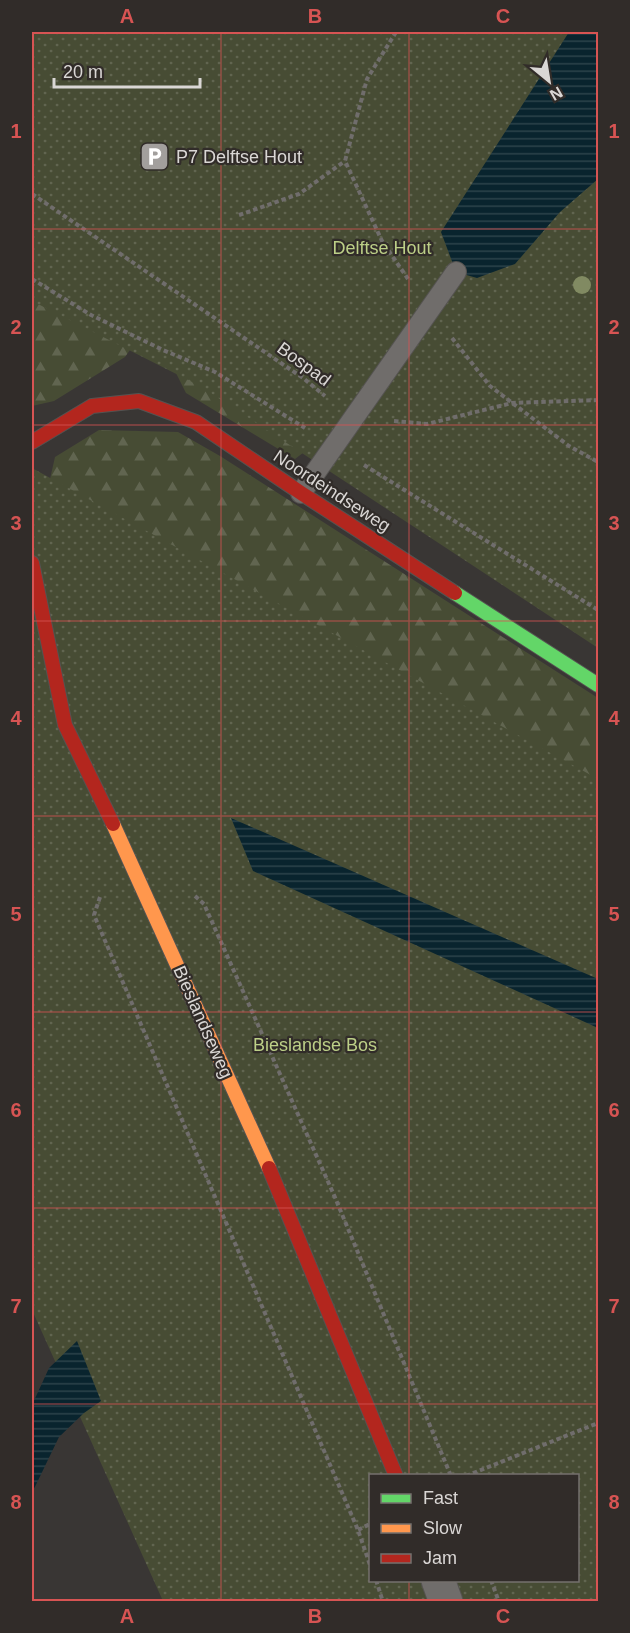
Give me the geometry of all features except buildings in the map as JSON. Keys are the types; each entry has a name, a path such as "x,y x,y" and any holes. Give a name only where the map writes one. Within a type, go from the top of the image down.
{"street":[{"name":"Noordeindseweg","path":"32,442 92,406 139,401 196,422 598,685"},
{"name":"Bieslandseweg","path":"32,562 65,725 119,837 277,1186 395,1474"},
{"path":"438,1582 446,1602"}],"lane":[{"path":"301,492 456,272"}],"path":[{"path":"239,215 299,194 345,161"},
{"name":"Bospad","path":"32,194 303,378 354,418"},
{"path":"354,418 427,424 512,403 598,400"},
{"path":"119,837 94,915 358,1530 369,1561"},
{"path":"471,1474 598,1423"},
{"path":"358,1530 369,1524"},
{"path":"376,1582 383,1602"},
{"path":"491,1582 499,1602"}],"green space":[{"name":"Delftse Hout","path":"32,32 598,32 598,648 200,386 32,301"},
{"path":"32,232 142,333 125,357 54,401 32,406"},
{"path":"173,367 330,432 295,459 186,393"},
{"path":"99,430 178,432 220,456 598,698 598,915 46,497 55,457"},
{"name":"Bieslandse Bos","path":"32,468 598,779 598,1601 163,1601 32,1310"}],"water":[{"path":"569,32 598,32 598,179 560,212 515,264 477,278 456,272 441,232"},
{"path":"231,818 598,979 598,1028 253,871"},
{"path":"77,1341 101,1401 84,1413 59,1437 32,1493 32,1405 49,1368"}],"traffic: fast":[{"path":"455,593 598,685"}],"traffic: slow":[{"path":"113,824 269,1168"}],"traffic: jam":[{"path":"32,442 92,406 139,401 196,422 455,593"},
{"path":"32,563 65,725 113,824"},
{"path":"269,1168 395,1474"}],"place":[{"name":"P7 Delftse Hout","path":"155,157"}]}
